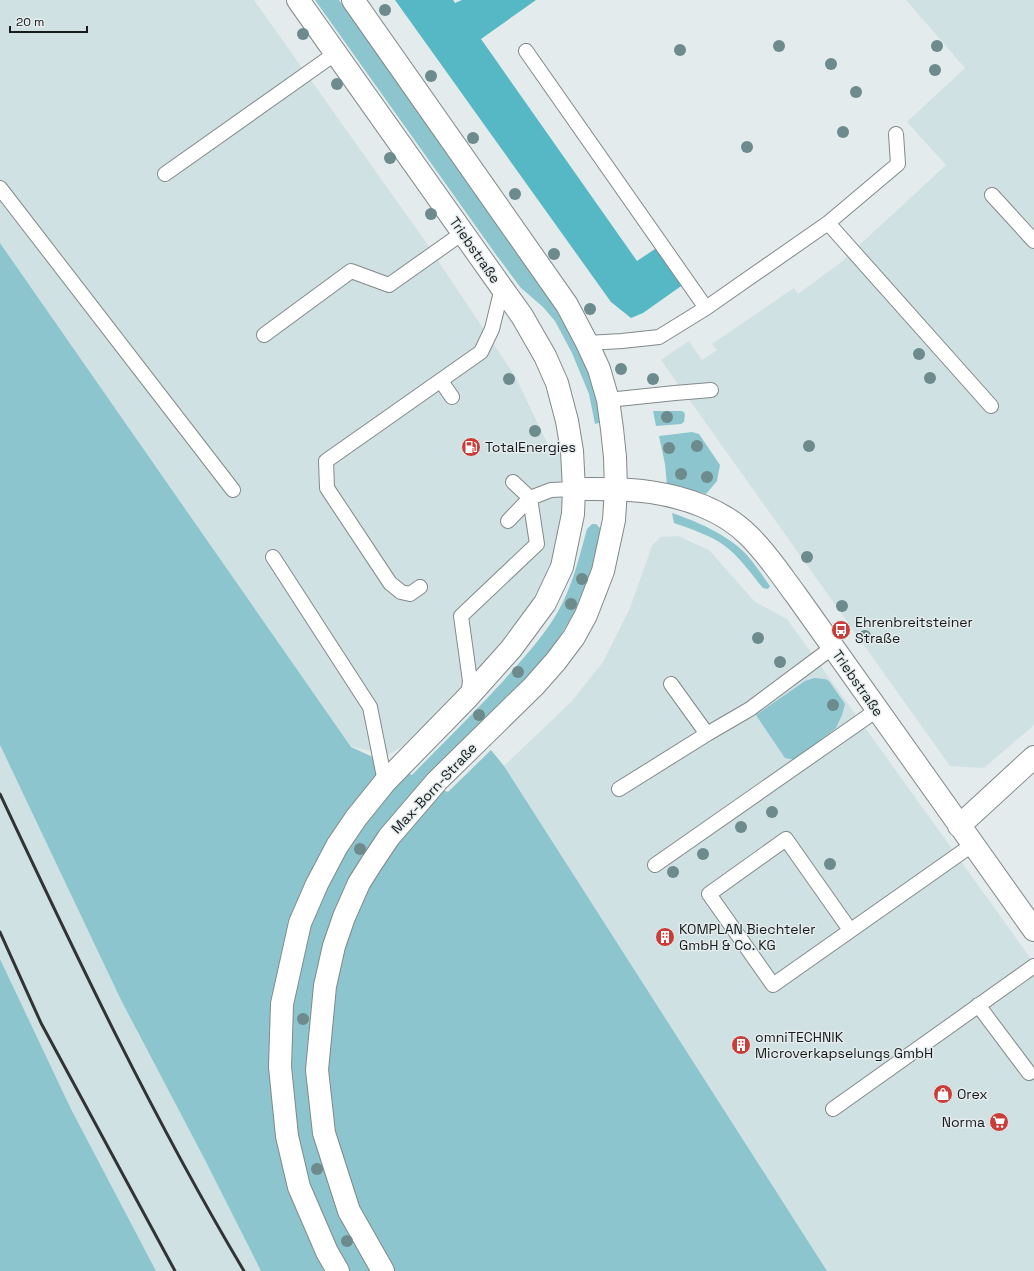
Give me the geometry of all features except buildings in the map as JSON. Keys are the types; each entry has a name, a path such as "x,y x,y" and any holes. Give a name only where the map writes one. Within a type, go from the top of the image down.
{"main road":[{"name":"Triebstraße","path":"298,0 464,232 526,323 545,356 557,383 567,420 572,451 574,489 650,492 669,496 699,504 725,516 748,535 781,575 1034,930"},
{"path":"353,0 567,305 599,369 608,400 615,457 616,490"},
{"path":"338,1271 327,1252 300,1187 287,1136 280,1067 282,1004 300,923 317,884 338,846 356,818 385,782 468,697 511,649 545,603 562,567 573,514 574,489"},
{"name":"Max-Born-Straße","path":"383,1271 349,1211 324,1133 317,1070 326,986 334,946 344,916 359,883 389,837 436,781 534,686 556,661 574,637 586,615 603,571 614,520 616,490"},
{"path":"959,826 1034,757"}],"lane":[{"path":"526,51 706,308"},
{"path":"165,174 336,53"},
{"path":"587,343 622,342 659,337 706,308 828,223 898,164 896,134"},
{"path":"0,188 233,490"},
{"path":"992,195 1034,241"},
{"path":"828,223 991,406"},
{"path":"264,335 351,271 389,285 464,232"},
{"path":"420,587 410,594 401,592 390,583 327,488 326,461 481,352 492,329 502,288"},
{"path":"441,381 452,397"},
{"path":"608,400 711,390"},
{"path":"468,697 470,681 461,616 537,544 530,498 513,482"},
{"path":"508,521 530,498 551,490 574,489"},
{"path":"273,557 370,707 385,782"},
{"path":"618,789 750,709 833,648"},
{"path":"671,684 707,734"},
{"path":"655,865 877,710"},
{"path":"850,930 786,839 708,894 773,986 972,845"},
{"path":"833,1109 1034,966"},
{"path":"978,1005 1029,1073"}],"shaded area":[{"path":"0,0 254,0 423,238 515,376 552,453 562,453 564,512 552,560 530,606 483,664 403,746 388,755 350,746 0,243"},
{"path":"315,0 339,0 548,296 578,347 592,380 602,422 595,424 589,394 572,353 555,321 543,307 521,288 497,256"},
{"path":"395,0 453,0 455,3 462,0 536,0 481,39 637,261 658,247 684,284 643,313 631,318 611,302"},
{"path":"906,0 1034,0 1034,725 984,768 950,766 661,360 689,341 702,360 717,350 712,344 794,288 798,294 840,263 946,165 907,122 965,68"},
{"path":"0,243 351,747 412,775 494,691 543,634 562,604 570,586 587,529 592,524 596,524 601,529 594,566 588,584 580,602 561,635 539,665 424,781 448,792 491,750 504,766 827,1271 261,1271 121,1000 0,745"},
{"path":"653,411 684,412 684,422 681,424 656,426"},
{"path":"692,432 699,434 720,465 717,481 706,494 679,486 667,485 665,464 659,436"},
{"path":"672,513 711,529 739,547 770,586 768,589 763,588 740,560 725,546 707,535 674,523"},
{"path":"678,536 709,550 755,602 787,619 1034,963 1034,1271 827,1271 504,766 572,701 603,662 630,608 652,546 660,537"},
{"path":"814,678 829,681 845,704 842,715 836,728 795,760 785,758 756,715 805,681"},
{"path":"0,745 121,1000 261,1271 156,1271 71,1109 0,959"},
{"path":"0,959 71,1109 156,1271 0,1271"}],"railway":[{"path":"0,794 116,1036 178,1155 244,1271"},
{"path":"0,932 41,1023 175,1271"}],"place":[{"name":"TotalEnergies","path":"471,447"},
{"name":"Ehrenbreitsteiner Straße","path":"841,630"},
{"name":"KOMPLAN Biechteler GmbH & Co. KG","path":"665,937"},
{"name":"omniTECHNIK Microverkapselungs GmbH","path":"741,1045"},
{"name":"Orex","path":"943,1094"},
{"name":"Norma","path":"999,1122"}]}
